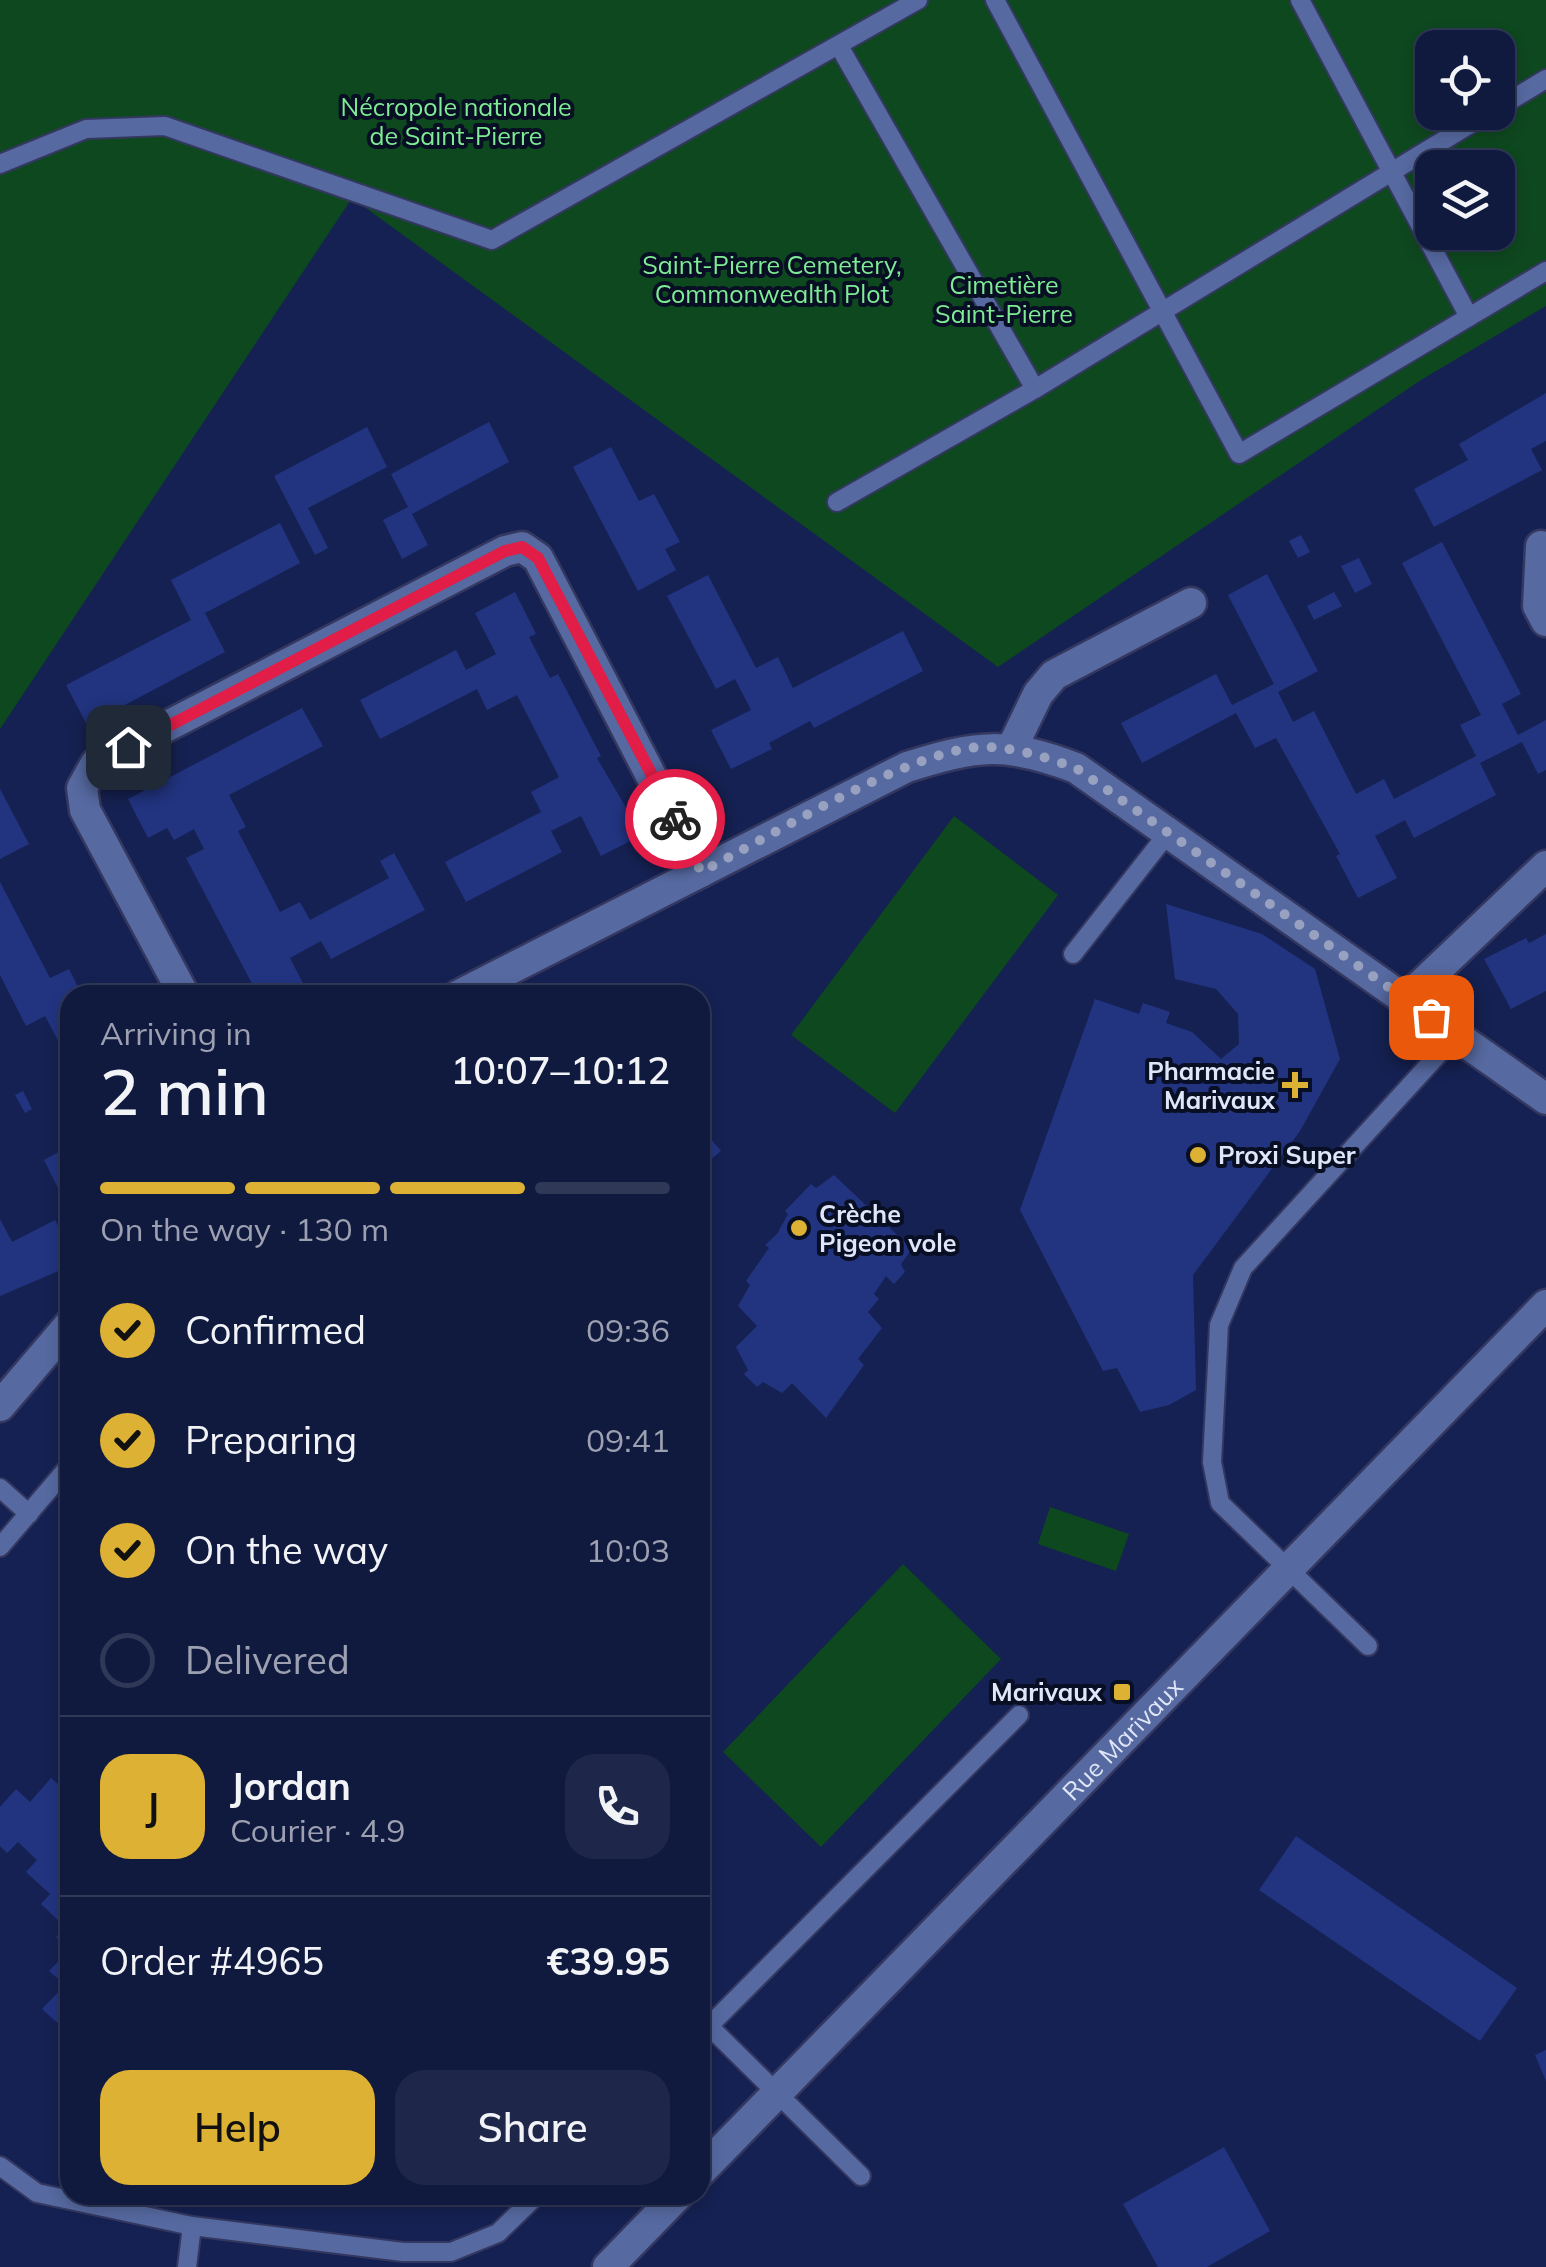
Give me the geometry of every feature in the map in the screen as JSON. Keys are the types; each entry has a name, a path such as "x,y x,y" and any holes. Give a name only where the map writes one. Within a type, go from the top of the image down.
{"street":[{"path":"1541,546 1538,606 1546,621"},
{"path":"179,985 86,810 82,788 96,764 505,551 522,547 538,558 701,872"},
{"path":"1011,750 1038,694 1054,675 1191,603"},
{"path":"479,985 907,767 966,748 1011,750 1076,768 1546,1099"},
{"path":"1406,1000 1546,866"},
{"name":"Rue Marivaux","path":"710,2162 1546,1305"},
{"path":"0,1406 60,1336"},
{"path":"608,2267 668,2205"}],"lane":[{"path":"0,164 86,129 166,126 492,240 918,0"},
{"path":"995,0 1239,454 1546,271"},
{"path":"1300,0 1468,317"},
{"path":"839,46 1036,389"},
{"path":"1515,97 1546,78"},
{"path":"836,502 1036,389 1460,130"},
{"path":"1073,954 1168,833"},
{"path":"1368,1646 1220,1503 1212,1462 1219,1325 1243,1268 1456,1034"},
{"path":"0,1548 60,1478"},
{"path":"0,1488 29,1514"},
{"path":"710,2024 1020,1715"},
{"path":"710,2035 861,2176"},
{"path":"0,2166 37,2193 60,2198"},
{"path":"93,2205 192,2226 403,2252 451,2252 498,2233 527,2205"},
{"path":"187,2267 192,2226"}],"green space":[{"name":"Cimetière Saint-Pierre","path":"0,0 1546,0 1546,306 1421,380 998,667 352,198 0,729"},
{"path":"954,816 1058,895 895,1113 791,1035"},
{"path":"1050,1507 1129,1534 1116,1571 1038,1544"},
{"path":"903,1564 1001,1659 821,1847 723,1752"}],"building":[{"path":"1546,393 1546,441 1531,449 1542,470 1434,527 1414,489 1468,460 1459,444"},
{"path":"489,422 509,462 412,514 428,545 402,559 383,520 408,507 391,474"},
{"path":"367,427 387,467 308,508 328,548 315,555 274,476"},
{"path":"611,447 639,501 654,494 680,542 665,549 676,570 638,591 573,467"},
{"path":"280,523 300,563 205,613 225,652 87,725 66,685 191,620 171,580"},
{"path":"1301,535 1310,552 1298,558 1289,541"},
{"path":"1442,542 1521,694 1502,704 1518,735 1546,720 1546,770 1538,774 1522,742 1480,763 1496,795 1414,838 1405,820 1375,836 1397,878 1358,898 1336,856 1340,854 1276,738 1255,748 1236,713 1142,763 1121,723 1216,674 1232,705 1274,684 1228,595 1267,574 1318,671 1278,692 1293,722 1314,711 1356,794 1384,779 1394,799 1476,756 1460,725 1481,715 1402,563"},
{"path":"1359,558 1372,584 1355,593 1341,566"},
{"path":"708,575 756,668 778,657 793,688 903,631 923,671 814,728 810,721 769,743 772,749 731,769 711,730 751,710 735,679 716,689 667,596"},
{"path":"515,592 536,634 529,637 550,678 558,674 601,756 597,758 642,835 601,856 581,816 551,831 562,852 466,902 445,862 541,812 531,792 559,777 517,695 487,710 477,689 380,739 360,700 456,650 466,670 496,654 475,613"},
{"path":"1334,592 1342,606 1314,620 1307,606"},
{"path":"302,708 323,746 229,795 246,827 238,831 280,912 300,902 310,920 389,878 380,861 394,853 425,910 331,959 321,941 290,958 304,985 253,985 186,858 204,849 194,829 174,840 167,828 148,838 128,799"},
{"path":"0,789 29,844 0,859"},
{"path":"0,882 50,978 69,969 77,985 60,985 60,1044 45,1016 26,1026 0,975"},
{"path":"1166,904 1262,934 1315,969 1340,1059 1300,1131 1193,1275 1196,1390 1169,1405 1140,1412 1117,1368 1103,1371 1020,1210 1095,999 1139,1014 1143,1003 1170,1012 1166,1023 1192,1032 1221,1059 1239,1044 1238,1014 1216,989 1175,979"},
{"path":"1546,934 1546,991 1511,1009 1484,959 1526,938 1529,943"},
{"path":"23,1091 32,1109 25,1113 15,1095"},
{"path":"710,1138 721,1151 710,1160"},
{"path":"60,1151 60,1192 44,1160"},
{"path":"834,1175 912,1249 901,1264 905,1272 894,1284 886,1276 874,1294 879,1299 868,1312 882,1328 858,1359 864,1365 826,1418 792,1383 782,1393 763,1382 757,1387 744,1374 748,1370 736,1347 757,1326 738,1306 750,1285 746,1281 769,1248 765,1245 777,1234 788,1214 785,1211 811,1184 816,1188"},
{"path":"0,1219 12,1242 55,1220 60,1230 60,1270 0,1296"},
{"path":"51,1778 60,1786 60,1922 41,1904 50,1894 26,1872 37,1860 18,1842 7,1853 0,1846 0,1807 16,1789 30,1802"},
{"path":"1296,1836 1517,1988 1480,2041 1259,1890"},
{"path":"60,1959 60,1981 49,1971"},
{"path":"60,1990 60,2025 42,2009"},
{"path":"1546,2050 1546,2081 1535,2055"},
{"path":"1224,2147 1270,2231 1207,2267 1158,2267 1123,2204"}],"way so far":[{"path":"675,819 701,872 907,767 966,748 1042,756 1076,768 1431,1017"}],"place":[{"name":"Pharmacie Marivaux","path":"1295,1085"},
{"name":"Proxi Super","path":"1198,1155"},
{"name":"Crèche Pigeon vole","path":"799,1228"},
{"name":"Marivaux","path":"1122,1692"}],"route":[{"path":"128,747 505,551 522,547 538,558 675,819"}],"park label":[{"name":"Nécropole nationale de Saint-Pierre","path":"456,122"},
{"name":"Saint-Pierre Cemetery, Commonwealth Plot","path":"772,280"}]}
